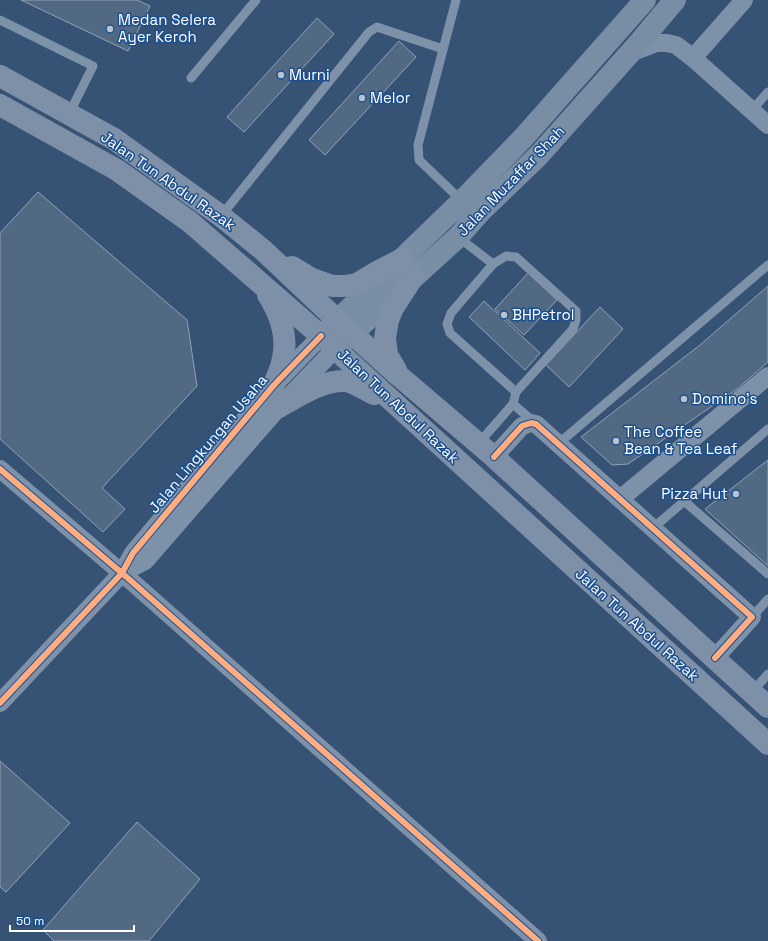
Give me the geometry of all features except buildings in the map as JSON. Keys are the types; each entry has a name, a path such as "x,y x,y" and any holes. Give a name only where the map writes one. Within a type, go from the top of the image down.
{"highway":[{"name":"Jalan Tun Abdul Razak","path":"0,76 114,140 221,216 263,250 344,327 486,450 768,707"},
{"name":"Jalan Tun Abdul Razak","path":"0,105 117,170 190,222 328,342 768,744"},
{"path":"263,250 310,278 332,286 357,284 408,268"},
{"path":"398,375 387,355 385,338 388,320 408,268"},
{"path":"260,283 276,308 284,330 286,344 283,359 274,385"},
{"path":"279,407 310,390 330,383 347,381 374,394 412,420"}],"main road":[{"name":"Jalan Muzaffar Shah","path":"328,342 408,268 462,201 524,137 645,0"},
{"name":"Jalan Muzaffar Shah","path":"408,268 458,237 539,155 675,0"}],"street":[{"path":"693,58 744,0"},
{"path":"630,53 656,43 676,45 693,58 768,125"},
{"name":"Jalan Lingkungan Usaha","path":"122,573 133,553 274,385 328,342"},
{"name":"Jalan Lingkungan Usaha","path":"122,573 145,561 279,407 328,342"},
{"path":"620,499 768,376"},
{"path":"486,450 522,426 531,423 536,424 752,617 715,658"},
{"path":"0,469 122,573 538,941"},
{"path":"0,703 122,573"}],"lane":[{"path":"191,78 256,0"},
{"path":"456,0 418,145 419,160 462,201"},
{"path":"0,20 93,66 69,114"},
{"path":"221,216 369,32 377,27 443,49"},
{"path":"752,110 768,92"},
{"path":"458,237 493,264"},
{"path":"486,450 513,404 516,392 573,329 576,320 576,311 516,257 506,256 493,264 451,313 447,324 450,333 516,392"},
{"path":"558,444 768,265"},
{"path":"513,404 536,424"},
{"path":"653,528 768,429"},
{"path":"684,501 768,574"},
{"path":"752,617 768,599"},
{"path":"752,692 768,674"}],"cycle path":[{"path":"0,703 122,573 133,553 274,385 321,336"},
{"path":"494,457 522,426 531,423 536,424 752,617 715,658"},
{"path":"0,469 130,580 538,941"}],"place":[{"name":"Medan Selera Ayer Keroh","path":"110,29"},
{"name":"Murni","path":"281,75"},
{"name":"Melor","path":"362,98"},
{"name":"BHPetrol","path":"504,315"},
{"name":"Domino's","path":"684,399"},
{"name":"The Coffee Bean & Tea Leaf","path":"616,441"},
{"name":"Pizza Hut","path":"736,494"}]}
